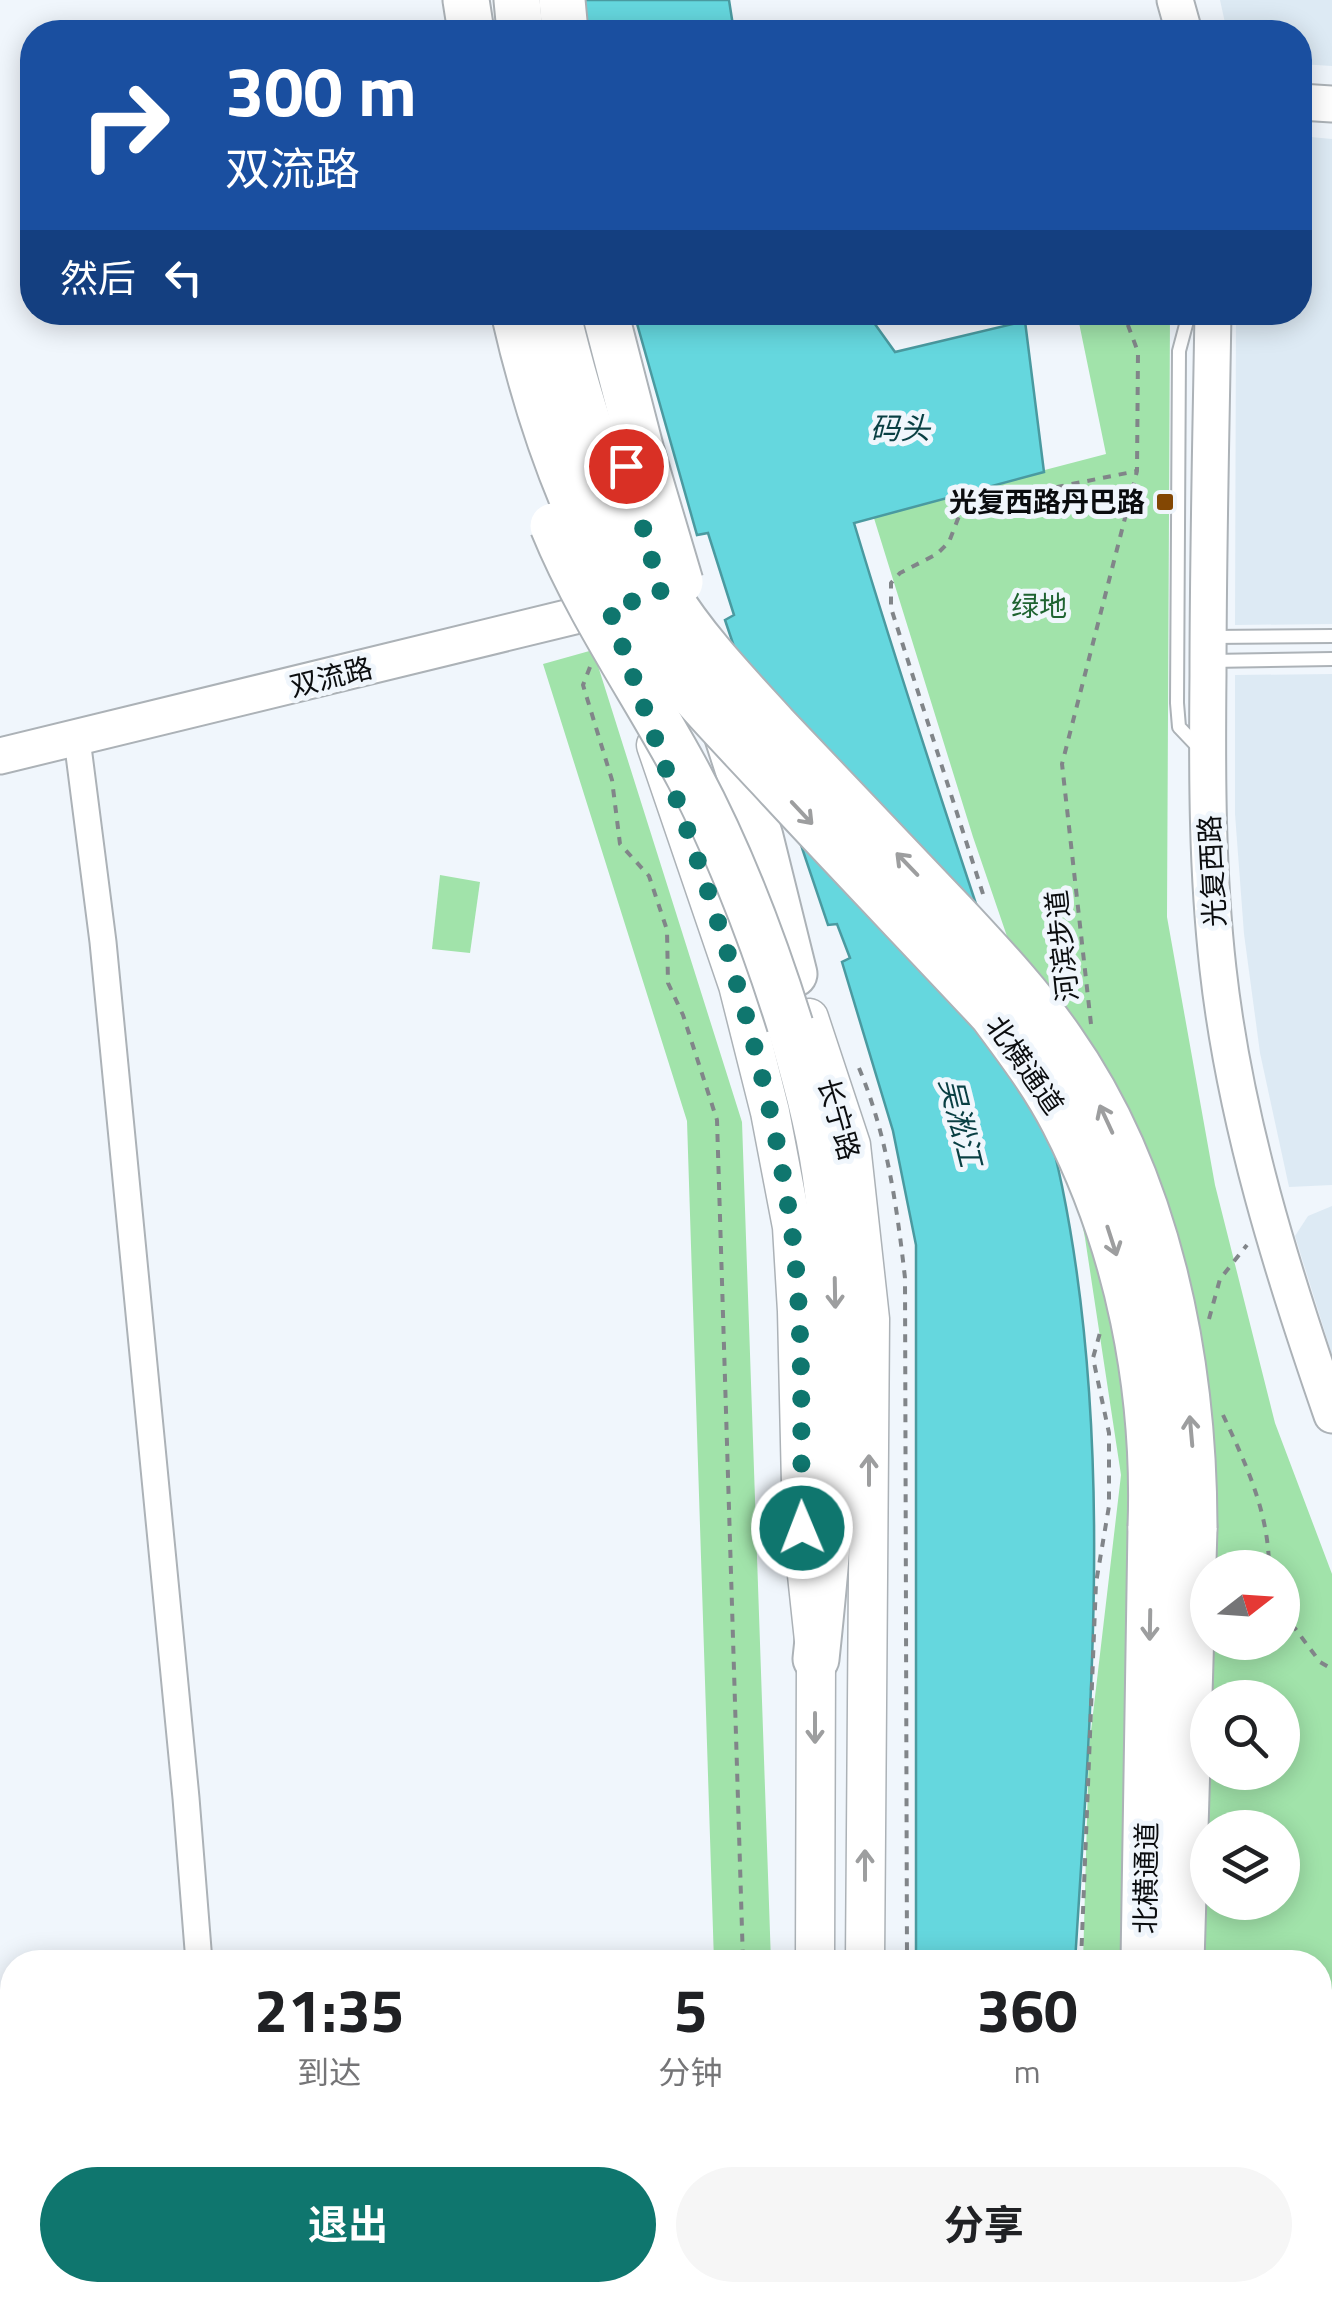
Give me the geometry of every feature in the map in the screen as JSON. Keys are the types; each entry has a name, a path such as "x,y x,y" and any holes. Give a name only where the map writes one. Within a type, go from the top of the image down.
{"highway":[{"path":"497,325 534,469 577,584 717,830 769,957 809,1091 825,1171 834,1257 836,1364 831,1493 816,1660"},
{"name":"北横通道","path":"518,325 570,494 633,617 671,669 720,724 992,1014 1030,1064 1064,1120 1105,1220 1132,1317 1149,1410 1153,1470 1173,1528 1181,1950"},
{"name":"北横通道","path":"561,325 594,444 638,546 667,595 702,644 1022,988 1062,1042 1098,1102 1143,1207 1168,1292 1188,1404 1194,1466 1173,1528 1145,1950"},
{"path":"569,325 594,444"},
{"path":"607,325 704,665 760,837 794,974"}],"main road":[{"path":"534,325 609,608 738,985 770,1112 792,1227 802,1528 816,1660 815,1950"},
{"name":"长宁路","path":"586,325 661,593 852,1145 870,1319 865,1950"}],"street":[{"name":"光复西路","path":"1211,325 1193,546 1208,649 1209,870 1218,974 1236,1081 1269,1218 1332,1415"},
{"name":"双流路","path":"0,756 661,593"},
{"path":"77,739 103,942 198,1950"}],"lane":[{"path":"1186,325 1180,351 1193,546 1178,727 1208,757"},
{"path":"1208,649 1332,636"},
{"path":"1208,649 1332,660"}],"path":[{"name":"河滨步道","path":"1078,1014 1091,1024 1062,764 1137,472 1138,352 1129,325"},
{"path":"985,899 891,608 892,583 909,567 937,554 949,542 959,516 977,503 1137,472"},
{"path":"591,662 583,685 612,780 620,844 649,876 668,930 668,983 683,1015 716,1120 742,1950"},
{"path":"1208,1324 1220,1278 1269,1218"},
{"path":"1081,1950 1096,1582 1109,1506 1109,1433 1093,1358 1100,1330 1112,1324"},
{"path":"1222,1413 1262,1510 1269,1550"},
{"path":"1300,1635 1320,1662 1332,1669"}],"shaded area":[{"path":"1220,0 1332,0 1332,66 1312,65 1312,20 1224,20"},
{"path":"1312,137 1332,139 1332,624 1235,625 1236,325 1312,325"},
{"path":"1332,674 1332,1185 1289,1187 1260,1053 1244,934 1235,814 1235,675"},
{"path":"1332,1206 1332,1355 1295,1236 1308,1216"}],"green space":[{"name":"绿地","path":"1079,325 1170,325 1167,917 1215,1185 1275,1423 1332,1574 1332,1950 1083,1950 1089,1748 1121,1475 1085,1238 1050,1062 973,837 873,515 1106,454"},
{"path":"593,650 742,1122 771,1950 714,1950 687,1121 543,664"},
{"path":"440,875 480,882 470,953 432,949"}],"water":[{"path":"576,0 729,0 732,20 577,20"},
{"path":"637,325 876,325 895,352 1008,325 1026,325 1044,472 854,523 1036,1085 1062,1186 1078,1282 1088,1379 1094,1574 1076,1950 916,1950 916,1245 893,1131 842,962 850,958 837,924 828,925 725,620 734,615 708,533 697,535"}],"place":[{"name":"光复西路丹巴路","path":"1165,502"}],"route":[{"path":"626,466 661,593 609,608 738,985 770,1112 792,1227 802,1528"}],"water label":[{"name":"码头","path":"900,429"},
{"name":"吴淞江","path":"960,1122"}]}
